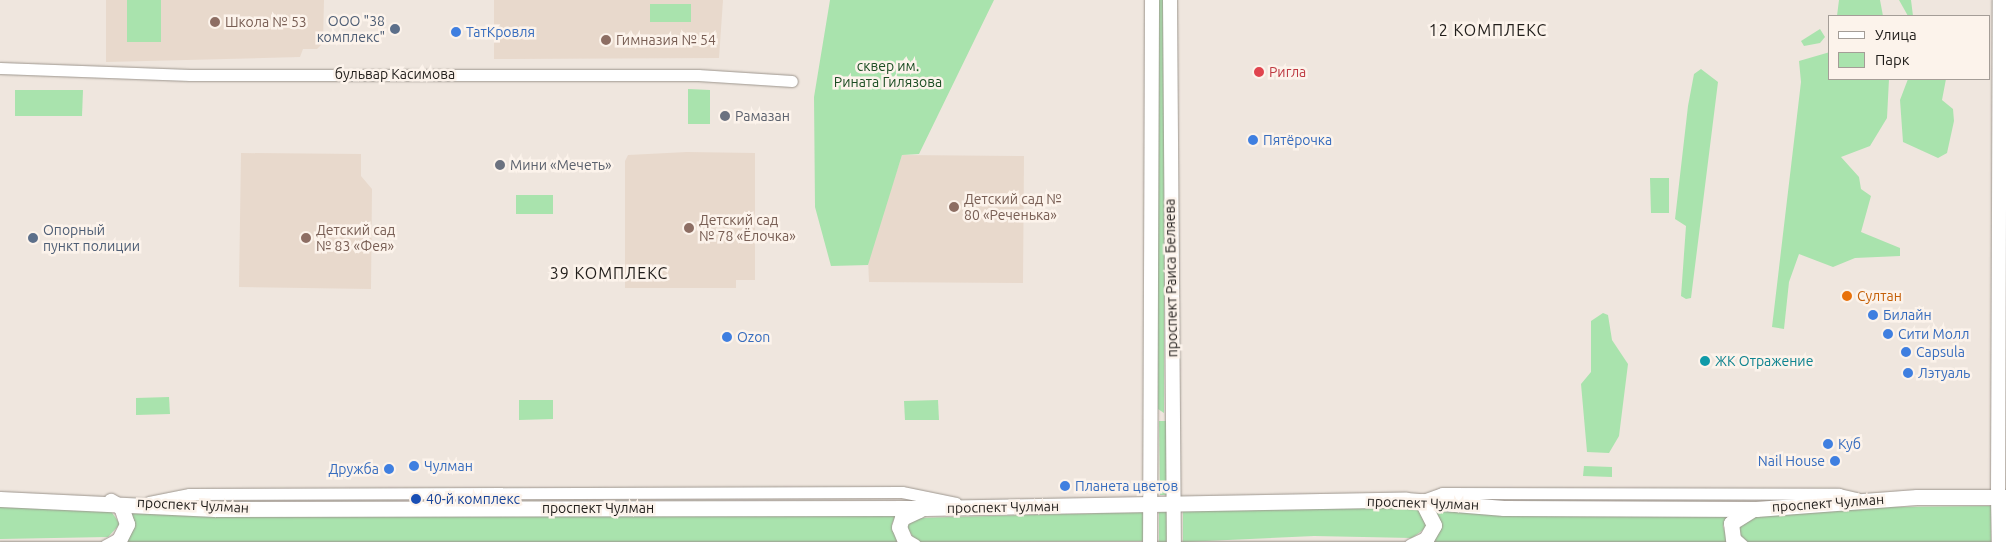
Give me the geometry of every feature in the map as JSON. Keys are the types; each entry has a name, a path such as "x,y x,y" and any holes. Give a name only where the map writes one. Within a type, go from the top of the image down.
{"main road":[{"name":"проспект Чулман","path":"0,499 110,501 215,508 925,508 1422,501 1504,508 1756,509 1866,500 2002,497"},
{"path":"0,549 47,547 914,546 1174,552 1410,546 1460,552 1742,547 1802,552 2002,551 2002,497"},
{"path":"104,547 119,540 127,524 121,507 110,501"},
{"path":"1410,546 1426,539 1434,525 1422,501"},
{"path":"914,546 905,541 899,527 909,513 925,508"},
{"path":"1742,547 1732,539 1731,523 1756,509"}],"street":[{"name":"проспект Раиса Беляева","path":"1151,552 1152,0"},
{"name":"проспект Раиса Беляева","path":"1170,0 1170,339 1175,409 1174,552"},
{"path":"2000,0 1998,240 2002,497"},
{"name":"бульвар Касимова","path":"0,68 190,75 691,75 792,81"},
{"path":"1998,240 2006,261"},
{"path":"1151,406 1159,417 1175,409"},
{"path":"142,503 189,494 902,492 970,506"},
{"path":"1422,501 1442,493 1839,494 1866,500"},
{"path":"47,547 70,555"},
{"path":"964,555 981,549"}],"shaded area":[{"name":"Школа № 53","path":"106,0 324,0 323,43 317,49 303,49 300,57 106,62"},
{"name":"Гимназия № 54","path":"494,0 723,0 719,58 494,59"},
{"name":"Детский сад № 78 «Ёлочка»","path":"687,152 755,153 755,280 736,280 736,288 625,288 625,161 628,155"},
{"name":"Детский сад № 83 «Фея»","path":"241,153 361,154 361,176 372,189 371,289 239,287"},
{"name":"Детский сад № 80 «Реченька»","path":"902,155 1024,156 1023,283 869,282 868,259"}],"green space":[{"path":"127,0 161,0 161,42 127,42"},
{"name":"сквер им. Рината Гилязова","path":"830,0 994,0 919,154 902,155 868,265 831,266 815,207 814,97"},
{"path":"1156,0 1165,0 1164,413 1158,409"},
{"path":"1839,0 1880,0 1883,15 1837,15"},
{"path":"1899,0 1911,0 1913,15 1907,15"},
{"path":"650,4 691,4 691,22 650,22"},
{"path":"1820,29 1825,37 1820,43 1804,46 1801,41"},
{"path":"1828,53 1828,80 1889,80 1887,118 1870,146 1841,157 1859,177 1861,189 1871,196 1861,232 1900,248 1900,256 1855,258 1833,267 1799,254 1789,282 1784,329 1772,327 1801,82 1799,61"},
{"path":"1701,69 1718,82 1691,298 1686,299 1681,296 1686,226 1675,219 1688,106 1694,74"},
{"path":"1908,80 1946,80 1942,100 1953,109 1954,121 1947,153 1938,158 1903,142 1900,100"},
{"path":"688,89 710,90 710,124 688,124"},
{"path":"15,90 83,90 82,116 15,116"},
{"path":"1650,178 1669,178 1669,213 1651,213"},
{"path":"516,195 553,195 553,214 516,214"},
{"path":"1603,313 1608,315 1612,340 1628,364 1619,436 1609,453 1587,452 1581,384 1591,372 1591,321"},
{"path":"169,397 170,414 136,415 136,398"},
{"path":"519,400 553,400 553,419 519,420"},
{"path":"938,400 939,420 905,420 904,401"},
{"path":"1159,421 1168,421 1168,495 1160,495"},
{"path":"1584,466 1612,467 1612,477 1583,476"},
{"path":"1369,506 1418,509 1427,527 1412,538 1314,536 1183,542 1183,511"},
{"path":"1991,506 1991,542 1749,544 1737,537 1737,524 1748,517 1890,507"},
{"path":"0,507 108,507 120,524 108,537 0,539"},
{"path":"128,508 897,513 892,524 899,542 123,542"},
{"path":"1435,509 1729,513 1723,526 1728,542 1432,542 1440,531"},
{"path":"1144,512 1144,541 916,542 905,524 916,518"},
{"path":"1159,512 1168,512 1168,542 1159,542"}],"place":[{"name":"Школа № 53","path":"215,22"},
{"name":"ООО \"38 комплекс\"","path":"395,29"},
{"name":"ТатКровля","path":"456,32"},
{"name":"Гимназия № 54","path":"606,40"},
{"name":"Ригла","path":"1259,72"},
{"name":"Рамазан","path":"725,116"},
{"name":"Пятёрочка","path":"1253,140"},
{"name":"Мини «Мечеть»","path":"500,165"},
{"name":"Детский сад № 80 «Реченька»","path":"954,207"},
{"name":"Детский сад № 78 «Ёлочка»","path":"689,228"},
{"name":"Опорный пункт полиции","path":"33,238"},
{"name":"Детский сад № 83 «Фея»","path":"306,238"},
{"name":"Султан","path":"1847,296"},
{"name":"Билайн","path":"1873,315"},
{"name":"Сити Молл","path":"1888,334"},
{"name":"Ozon","path":"727,337"},
{"name":"Capsula","path":"1906,352"},
{"name":"ЖК Отражение","path":"1705,361"},
{"name":"Лэтуаль","path":"1908,373"},
{"name":"Куб","path":"1828,444"},
{"name":"Nail House","path":"1835,461"},
{"name":"Чулман","path":"414,466"},
{"name":"Дружба","path":"389,469"},
{"name":"Планета цветов","path":"1065,486"},
{"name":"40-й комплекс","path":"416,499"}],"district":[{"name":"12 КОМПЛЕКС","path":"1488,30"},
{"name":"39 КОМПЛЕКС","path":"609,273"}]}
